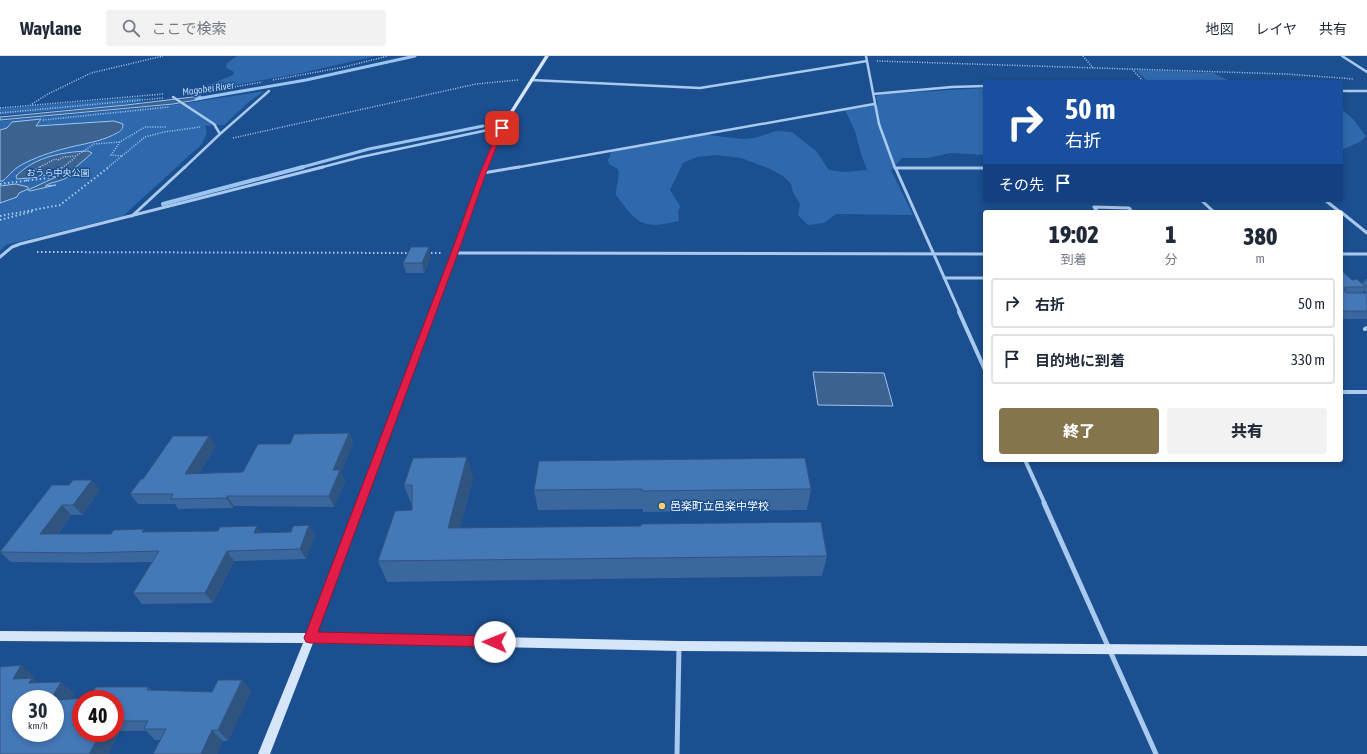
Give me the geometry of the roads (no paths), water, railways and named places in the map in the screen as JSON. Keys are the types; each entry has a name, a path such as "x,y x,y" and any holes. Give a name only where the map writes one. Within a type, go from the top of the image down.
{"street":[{"path":"264,754 310,638 455,253 483,173 502,128 530,80 547,56"},
{"path":"866,56 879,124 895,168 983,366"},
{"path":"1342,56 1367,72"},
{"path":"530,80 700,88 867,61"},
{"path":"873,94 952,87 983,86"},
{"path":"132,216 210,143 269,91"},
{"path":"1343,91 1367,91"},
{"path":"173,97 214,124 220,134"},
{"path":"483,173 874,104"},
{"path":"0,257 12,247 20,244 361,157 502,128"},
{"path":"895,168 983,168"},
{"path":"1203,202 1212,210"},
{"path":"1328,202 1338,210"},
{"path":"1096,210 1094,207 1129,208 1130,210"},
{"path":"1343,214 1367,232"},
{"path":"455,253 983,254"},
{"path":"1343,254 1367,254"},
{"path":"944,278 983,278"},
{"path":"1343,392 1367,392"},
{"path":"1026,462 1156,754"},
{"path":"0,636 310,638 679,646 1367,652"},
{"path":"677,754 679,646"}],"waterway":[{"name":"Magobei River","path":"196,99 306,80 415,56"},
{"path":"299,168 369,149 483,126"},
{"path":"163,204 303,167"}],"place":[{"name":"邑楽町立邑楽中学校","path":"662,506"}],"park label":[{"name":"おうら中央公園","path":"58,173"}]}
